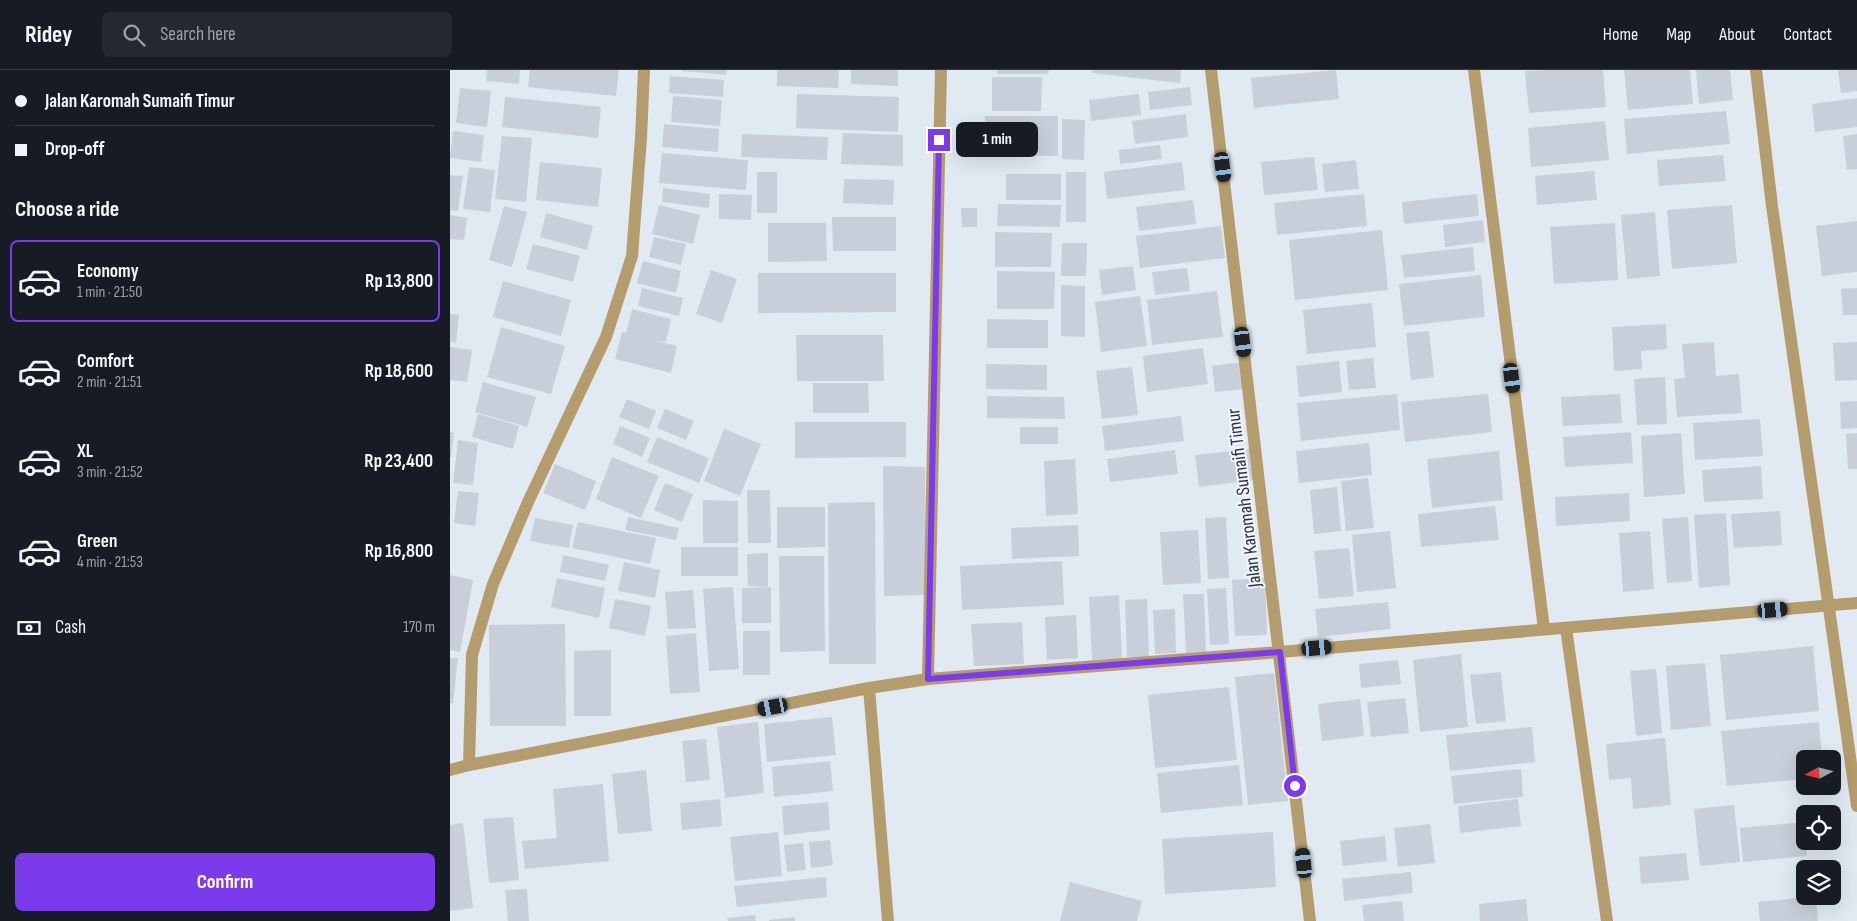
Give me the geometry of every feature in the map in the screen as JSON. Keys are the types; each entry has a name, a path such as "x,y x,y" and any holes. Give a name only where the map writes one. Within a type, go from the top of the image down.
{"street":[{"path":"469,765 472,655 492,584 528,502 606,337 632,256 644,70"},
{"path":"928,679 941,70"},
{"name":"Jalan Karomah Sumaifi Timur","path":"1211,70 1310,921"},
{"path":"1474,70 1544,629"},
{"path":"1756,70 1772,206 1857,806"},
{"path":"450,770 868,688 928,679 1280,652 1830,606 1857,602"},
{"path":"1566,628 1607,921"},
{"path":"868,688 888,921"}],"building":[{"path":"487,70 520,70 519,84 486,81"},
{"path":"530,70 619,70 616,96 528,87"},
{"path":"681,70 727,70 726,75"},
{"path":"777,70 839,70 838,88 777,86"},
{"path":"851,70 898,70 898,86 851,84"},
{"path":"997,70 1049,70 1048,74 997,74"},
{"path":"1092,70 1181,70 1180,83 1092,73"},
{"path":"1336,70 1339,99 1254,108 1251,78"},
{"path":"1603,70 1606,107 1529,113 1525,71"},
{"path":"1624,70 1690,70 1693,104 1628,110"},
{"path":"1696,70 1730,70 1733,100 1699,104"},
{"path":"1838,70 1857,70 1857,91 1841,93"},
{"path":"670,76 724,80 723,97 669,93"},
{"path":"992,77 1042,77 1041,111 992,111"},
{"path":"1190,87 1192,105 1150,110 1148,92"},
{"path":"460,88 491,91 487,127 456,123"},
{"path":"797,94 899,97 898,132 796,128"},
{"path":"1139,94 1141,115 1091,121 1089,100"},
{"path":"673,96 722,100 720,126 671,122"},
{"path":"505,97 601,107 598,138 502,127"},
{"path":"1857,98 1857,127 1815,132 1812,104"},
{"path":"1726,111 1730,144 1627,154 1624,119"},
{"path":"1186,114 1188,137 1135,144 1132,121"},
{"path":"985,116 1058,116 1058,156 985,155"},
{"path":"1062,119 1085,120 1084,160 1062,159"},
{"path":"1605,121 1609,160 1531,167 1528,128"},
{"path":"664,124 719,129 718,152 662,147"},
{"path":"453,131 484,135 481,162 450,158"},
{"path":"843,133 903,135 903,166 841,164"},
{"path":"742,134 828,137 827,160 741,157"},
{"path":"1857,134 1857,169 1847,170 1843,136"},
{"path":"502,136 532,138 526,202 495,199"},
{"path":"1160,145 1162,159 1120,164 1119,150"},
{"path":"662,153 748,160 746,190 659,183"},
{"path":"1723,155 1726,181 1659,186 1657,160"},
{"path":"1314,157 1318,190 1264,195 1261,162"},
{"path":"1356,160 1359,189 1325,192 1322,164"},
{"path":"540,162 602,168 598,207 536,200"},
{"path":"1182,162 1185,190 1107,199 1104,172"},
{"path":"469,167 495,170 490,212 463,209"},
{"path":"1594,171 1597,200 1537,205 1535,176"},
{"path":"757,172 777,172 777,213 757,213"},
{"path":"1066,172 1086,172 1086,222 1066,222"},
{"path":"1006,174 1061,174 1061,200 1006,200"},
{"path":"450,175 463,176 458,211 450,210"},
{"path":"844,179 894,180 893,205 843,203"},
{"path":"663,188 710,194 709,208 662,202"},
{"path":"719,194 752,195 751,220 719,219"},
{"path":"1364,194 1367,226 1277,235 1274,203"},
{"path":"1477,194 1479,216 1404,224 1402,202"},
{"path":"1193,200 1196,224 1139,231 1136,207"},
{"path":"998,204 1061,205 1060,227 997,226"},
{"path":"659,205 700,215 693,244 652,234"},
{"path":"1732,205 1737,263 1672,269 1667,210"},
{"path":"504,206 527,212 512,267 489,260"},
{"path":"961,208 977,208 977,227 962,227"},
{"path":"1655,212 1660,276 1627,279 1621,215"},
{"path":"546,213 593,226 587,250 540,237"},
{"path":"450,215 467,218 464,240 450,239"},
{"path":"832,217 896,217 896,251 833,251"},
{"path":"1483,220 1485,242 1445,247 1443,225"},
{"path":"1857,221 1857,272 1822,276 1816,226"},
{"path":"768,223 826,223 827,261 768,262"},
{"path":"1615,223 1618,280 1554,284 1550,227"},
{"path":"1221,226 1225,258 1140,268 1136,236"},
{"path":"1382,230 1388,290 1295,300 1289,240"},
{"path":"995,232 1052,233 1051,267 995,267"},
{"path":"654,237 686,244 681,265 649,257"},
{"path":"1062,243 1087,243 1086,276 1061,276"},
{"path":"533,244 580,256 573,282 526,269"},
{"path":"1473,247 1475,271 1404,278 1401,255"},
{"path":"643,261 681,271 676,293 637,283"},
{"path":"1133,266 1136,290 1102,295 1099,270"},
{"path":"1187,268 1190,291 1155,295 1152,272"},
{"path":"711,270 737,279 722,323 696,314"},
{"path":"997,271 1055,272 1054,309 997,309"},
{"path":"758,273 896,273 896,312 758,313"},
{"path":"1481,275 1485,317 1404,326 1399,284"},
{"path":"503,281 571,300 561,336 493,317"},
{"path":"1061,285 1085,286 1085,337 1061,336"},
{"path":"642,288 683,298 679,316 638,306"},
{"path":"1857,288 1857,315 1843,315 1841,289"},
{"path":"1217,291 1223,337 1152,345 1147,300"},
{"path":"1140,296 1147,346 1101,352 1095,302"},
{"path":"1372,303 1376,347 1307,354 1303,310"},
{"path":"632,309 671,319 666,342 653,340 677,346 671,373 615,359 622,332 626,333"},
{"path":"450,314 459,315 456,343 450,342"},
{"path":"987,319 1048,320 1048,348 987,348"},
{"path":"1666,324 1667,349 1641,351 1642,369 1614,371 1612,327"},
{"path":"501,327 565,346 551,394 487,377"},
{"path":"1429,331 1434,377 1411,380 1406,333"},
{"path":"796,335 883,335 884,381 797,381"},
{"path":"1714,342 1716,376 1739,374 1742,413 1677,417 1674,379 1685,378 1682,344"},
{"path":"1857,342 1857,380 1835,381 1833,343"},
{"path":"450,347 472,350 467,382 450,380"},
{"path":"1203,348 1208,384 1147,392 1143,356"},
{"path":"1373,358 1376,388 1349,390 1346,361"},
{"path":"1339,361 1342,392 1299,397 1296,366"},
{"path":"1242,362 1245,389 1215,392 1212,366"},
{"path":"986,364 1047,365 1047,390 986,389"},
{"path":"1132,367 1138,415 1102,419 1096,371"},
{"path":"1665,377 1667,424 1637,425 1634,379"},
{"path":"483,382 536,397 527,427 475,412"},
{"path":"813,383 868,383 869,413 813,413"},
{"path":"1397,394 1400,430 1301,441 1297,403"},
{"path":"1488,394 1492,432 1405,442 1401,402"},
{"path":"1620,394 1622,423 1563,426 1561,397"},
{"path":"987,396 1064,397 1065,419 987,418"},
{"path":"627,399 656,411 649,429 619,417"},
{"path":"1857,401 1857,428 1841,429 1840,402"},
{"path":"665,409 694,421 686,440 657,428"},
{"path":"478,414 519,426 513,449 472,437"},
{"path":"1181,416 1184,441 1105,451 1102,426"},
{"path":"1760,419 1763,456 1695,460 1693,423"},
{"path":"795,422 906,422 906,457 795,458"},
{"path":"620,426 650,438 642,457 613,444"},
{"path":"1020,427 1058,427 1058,444 1020,444"},
{"path":"724,429 761,444 740,496 704,481"},
{"path":"450,432 454,433 451,458 450,458"},
{"path":"1631,432 1633,463 1565,467 1563,437"},
{"path":"1681,433 1685,494 1644,497 1641,436"},
{"path":"1857,433 1857,469 1848,469 1846,434"},
{"path":"657,437 709,458 699,483 647,462"},
{"path":"458,440 478,443 473,485 453,483"},
{"path":"1369,443 1372,475 1299,483 1296,451"},
{"path":"1250,449 1253,480 1199,487 1195,455"},
{"path":"1175,450 1178,474 1110,482 1107,459"},
{"path":"1499,451 1503,500 1432,508 1427,459"},
{"path":"612,457 659,476 641,518 596,499"},
{"path":"1075,459 1078,514 1046,516 1044,461"},
{"path":"555,464 596,481 585,510 543,493"},
{"path":"883,466 925,467 926,595 884,596"},
{"path":"1761,466 1763,499 1704,502 1702,470"},
{"path":"1368,478 1374,528 1346,531 1341,481"},
{"path":"665,483 693,494 682,522 654,510"},
{"path":"1337,487 1341,531 1314,534 1310,490"},
{"path":"747,490 770,490 771,543 748,543"},
{"path":"458,491 479,493 475,526 454,523"},
{"path":"1629,493 1630,521 1556,526 1555,497"},
{"path":"703,500 738,501 738,543 703,543"},
{"path":"875,502 876,664 829,664 828,503"},
{"path":"1495,506 1499,540 1421,547 1418,514"},
{"path":"777,507 825,507 825,547 777,548"},
{"path":"1780,511 1782,545 1734,548 1731,514"},
{"path":"1726,513 1730,585 1699,588 1694,515"},
{"path":"628,517 679,528 676,540 625,530"},
{"path":"1226,517 1229,578 1208,579 1205,518"},
{"path":"1688,517 1692,581 1667,583 1662,519"},
{"path":"535,518 573,525 569,548 530,541"},
{"path":"578,522 656,538 650,564 572,548"},
{"path":"1078,525 1079,556 1012,559 1011,528"},
{"path":"1198,530 1201,583 1163,585 1160,532"},
{"path":"1390,531 1396,588 1357,592 1352,535"},
{"path":"1650,531 1654,589 1623,592 1619,533"},
{"path":"681,547 738,547 738,576 681,576"},
{"path":"1349,548 1354,596 1319,599 1314,551"},
{"path":"768,553 768,587 748,586 747,554"},
{"path":"563,555 609,565 605,581 560,572"},
{"path":"779,556 824,556 825,651 780,652"},
{"path":"1062,561 1064,605 962,610 960,566"},
{"path":"624,562 660,570 655,598 618,591"},
{"path":"450,575 473,580 460,652 450,650"},
{"path":"557,578 605,588 599,618 551,607"},
{"path":"1265,578 1267,635 1235,636 1232,580"},
{"path":"733,587 739,669 709,671 703,589"},
{"path":"771,587 771,623 742,623 742,588"},
{"path":"1226,588 1229,644 1210,645 1207,589"},
{"path":"693,590 696,628 668,629 665,592"},
{"path":"1183,594 1204,594 1206,652 1186,653"},
{"path":"1119,595 1122,659 1092,660 1089,597"},
{"path":"615,599 651,606 645,636 609,628"},
{"path":"1147,599 1149,657 1127,657 1125,600"},
{"path":"1388,602 1391,629 1318,637 1315,609"},
{"path":"1175,609 1176,653 1155,654 1153,610"},
{"path":"1076,615 1078,658 1047,660 1045,617"},
{"path":"1022,622 1024,664 974,666 971,624"},
{"path":"565,624 566,726 490,726 489,625"},
{"path":"743,631 770,631 770,675 743,675"},
{"path":"696,633 700,692 670,694 666,636"},
{"path":"1813,646 1819,711 1726,720 1720,655"},
{"path":"611,650 611,716 574,716 574,651"},
{"path":"1461,654 1468,727 1420,732 1413,660"},
{"path":"450,658 458,658 453,704 450,703"},
{"path":"1398,660 1401,684 1361,688 1359,664"},
{"path":"1705,663 1711,726 1671,730 1666,666"},
{"path":"1656,669 1662,733 1636,736 1630,671"},
{"path":"1501,672 1506,721 1476,724 1470,675"},
{"path":"1274,673 1288,801 1248,805 1235,677"},
{"path":"1229,687 1237,760 1155,768 1148,695"},
{"path":"1405,698 1409,733 1371,737 1367,702"},
{"path":"1360,699 1364,736 1322,741 1318,704"},
{"path":"832,717 836,755 767,762 764,724"},
{"path":"758,722 764,793 725,798 717,727"},
{"path":"1819,722 1821,750 1796,750 1796,780 1727,786 1721,731"},
{"path":"1532,727 1535,762 1450,771 1446,735"},
{"path":"1665,738 1671,805 1633,809 1631,778 1609,780 1606,744"},
{"path":"706,739 710,780 686,782 682,741"},
{"path":"830,761 833,791 774,797 772,767"},
{"path":"1239,765 1243,805 1161,813 1157,773"},
{"path":"1521,769 1523,797 1454,804 1451,776"},
{"path":"646,770 652,831 618,834 612,774"},
{"path":"603,784 609,861 525,869 522,841 557,838 553,789"},
{"path":"720,799 722,826 682,830 680,803"},
{"path":"1518,799 1521,826 1460,833 1458,806"},
{"path":"828,802 830,830 784,835 782,806"},
{"path":"1734,805 1740,862 1700,866 1694,809"},
{"path":"513,817 519,880 489,883 483,819"},
{"path":"463,823 473,908 450,911 450,825"},
{"path":"1796,823 1796,850 1806,850 1807,856 1743,862 1740,828"},
{"path":"1430,824 1435,863 1398,867 1394,828"},
{"path":"778,832 782,876 735,881 730,837"},
{"path":"1273,832 1276,887 1165,894 1162,839"},
{"path":"1385,836 1387,861 1343,866 1340,841"},
{"path":"830,840 833,865 811,868 809,842"},
{"path":"803,843 806,870 787,872 784,845"},
{"path":"1686,853 1689,880 1641,884 1639,857"},
{"path":"1411,872 1413,893 1344,901 1342,879"},
{"path":"826,877 827,897 737,907 734,886"},
{"path":"1070,882 1142,901 1137,921 1060,921"},
{"path":"527,889 529,921 508,921 505,890"},
{"path":"1796,898 1796,905 1817,905 1818,921 1760,921 1758,902"},
{"path":"1526,899 1528,921 1480,921 1479,904"},
{"path":"1402,901 1404,921 1364,921 1362,905"},
{"path":"755,915 756,921 728,921 727,918"},
{"path":"795,917 795,921 769,921 769,920"}],"route":[{"path":"939,140 928,679 1280,652 1295,786"}]}
